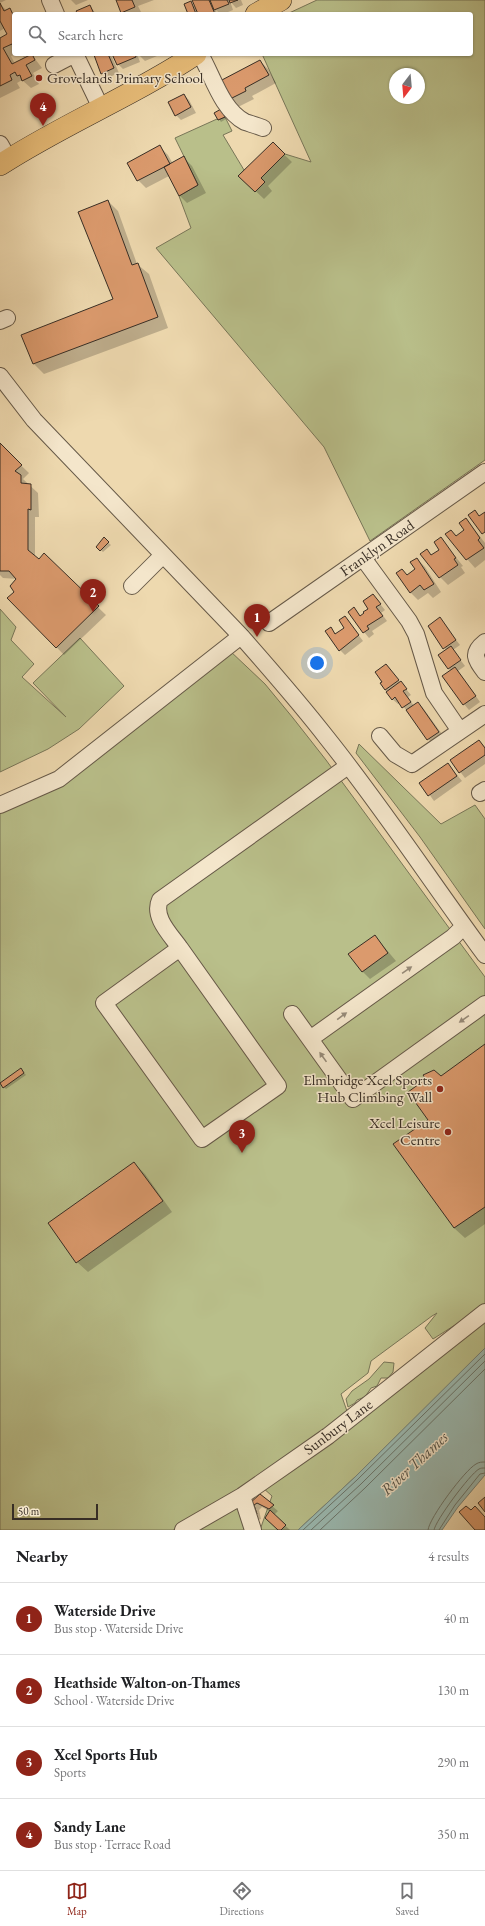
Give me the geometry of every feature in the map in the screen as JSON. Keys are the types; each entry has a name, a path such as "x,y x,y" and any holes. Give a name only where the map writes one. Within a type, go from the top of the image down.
{"main road":[{"path":"260,12 281,0"},
{"path":"3,149 52,134 169,72 193,56"}],"street":[{"path":"50,0 55,12"},
{"path":"54,65 71,56"},
{"path":"76,56 101,108"},
{"path":"201,56 221,94 232,111 245,121 264,128"},
{"path":"0,376 34,420 241,636 328,738 411,850 485,955"},
{"name":"Franklyn Road","path":"269,623 485,472"},
{"path":"132,586 163,555"},
{"path":"363,558 409,621 416,634 434,693 460,731"},
{"path":"0,805 59,779 241,636"},
{"path":"485,642 478,648 475,655 476,661 485,672"},
{"path":"380,736 395,754 412,764 485,714"},
{"path":"180,948 104,1003 202,1140 278,1086 180,948 158,914 158,905 160,900 348,766"},
{"path":"310,1039 453,937 464,926"},
{"path":"292,1014 353,1099 485,1004"},
{"name":"Sunbury Lane","path":"183,1530 242,1496 328,1436 485,1312"},
{"path":"242,1496 253,1530"}],"green space":[{"path":"317,0 485,0 485,460 370,541 324,447 156,248 191,228 179,196 198,185 175,138 217,119 218,120 225,117 232,131 223,135 244,170 239,176 255,192 265,182 261,178 285,154 311,162 263,56 473,56 473,12 291,12"},
{"path":"0,609 16,627 11,640 34,664 22,677 66,717 33,683 80,638 124,686 79,729 48,749 0,772"},
{"path":"229,650 265,684 326,760 485,977 485,1306 433,1339 425,1328 437,1313 432,1316 371,1361 368,1373 341,1394 348,1414 232,1496 173,1530 0,1530 0,811"},
{"path":"359,744 441,824 475,805 485,819 485,929 420,837 356,753"},
{"path":"485,1318 485,1349 355,1477 298,1530 260,1530 272,1496 262,1487"},
{"path":"384,1362 394,1363 393,1372 388,1378 381,1378 377,1386 371,1388 365,1397 357,1400 348,1407 346,1399 352,1391 369,1379"},
{"path":"240,1505 247,1530 195,1530"}],"water":[{"name":"River Thames","path":"485,1348 485,1475 458,1507 442,1530 298,1530 355,1477"}],"building":[{"path":"116,0 132,0 135,7 121,12"},
{"path":"192,0 209,0 214,12 197,12"},
{"path":"210,0 227,0 229,4 214,10"},
{"path":"229,0 238,0 230,3"},
{"path":"191,1 195,12 187,12 184,4"},
{"path":"0,3 4,11 10,8 12,12 12,44 3,48 12,64 28,56 33,56 35,60 26,65 32,76 22,81 20,75 17,76 15,72 10,75 12,80 0,86 0,38 7,34 0,21"},
{"path":"90,5 93,12 77,12 76,11"},
{"path":"94,56 109,56 114,68 101,74"},
{"path":"113,56 136,56 136,57 117,65"},
{"path":"260,60 269,75 245,88 246,91 230,99 220,81"},
{"path":"184,94 191,107 175,116 168,102"},
{"path":"221,109 225,117 218,120 214,113"},
{"path":"273,142 285,154 261,178 265,182 255,192 238,176"},
{"path":"160,145 170,164 137,181 127,163"},
{"path":"184,156 198,185 179,196 164,167"},
{"path":"108,200 132,265 138,263 158,317 33,364 21,335 113,299 78,212"},
{"path":"0,443 22,465 15,471 21,475 21,483 31,484 31,510 28,509 28,550 39,559 44,553 99,606 56,648 7,598 14,592 10,586 16,579 9,571 0,571"},
{"path":"475,510 479,516 485,512 485,532 482,534 468,515"},
{"path":"466,518 480,538 478,540 484,548 466,560 445,534 451,530 456,536 464,530 459,523"},
{"path":"104,537 109,542 100,551 96,547"},
{"path":"441,537 456,558 454,559 458,565 439,578 420,554 427,549 431,555 439,550 434,542"},
{"path":"417,558 434,584 424,590 420,585 410,593 396,573 402,569 407,575 415,569 410,562"},
{"path":"373,594 381,604 376,607 383,616 367,626 369,629 363,633 348,612 354,607 360,616 368,609 363,601"},
{"path":"345,616 359,635 339,651 325,631 331,627 335,634 344,628 339,620"},
{"path":"440,617 456,640 443,649 428,626"},
{"path":"451,646 461,660 448,669 438,655"},
{"path":"386,664 399,680 385,690 380,683 382,682 375,672"},
{"path":"455,667 476,696 463,705 442,676"},
{"path":"401,681 407,689 403,691 411,702 402,708 395,697 392,700 386,692"},
{"path":"418,702 439,732 427,740 406,710"},
{"path":"479,740 485,748 485,755 459,773 450,760"},
{"path":"448,763 457,776 428,796 419,783"},
{"path":"375,935 388,953 362,972 348,954"},
{"name":"Xcel Leisure Centre","path":"485,1044 485,1207 454,1228 393,1144 428,1120 408,1092 426,1079 423,1075 434,1070 441,1076"},
{"path":"21,1068 24,1073 3,1088 0,1083"},
{"path":"134,1162 163,1201 76,1263 48,1223"},
{"path":"260,1494 274,1505 269,1509 257,1503 254,1505 257,1514 252,1515 249,1504"},
{"path":"485,1497 485,1512 478,1503"},
{"path":"466,1506 471,1510 475,1506 485,1517 485,1530 475,1530 459,1512"},
{"path":"270,1510 286,1525 281,1530 278,1530 265,1518"}],"place":[{"name":"Grovelands Primary School","path":"39,78"},
{"name":"Sandy Lane","path":"43,126"},
{"name":"Heathside Walton-on-Thames","path":"93,612"},
{"name":"Waterside Drive","path":"257,637"},
{"name":"Elmbridge Xcel Sports Hub Climbing Wall","path":"440,1089"},
{"name":"Xcel Leisure Centre","path":"448,1132"},
{"name":"Xcel Sports Hub","path":"242,1153"}]}
